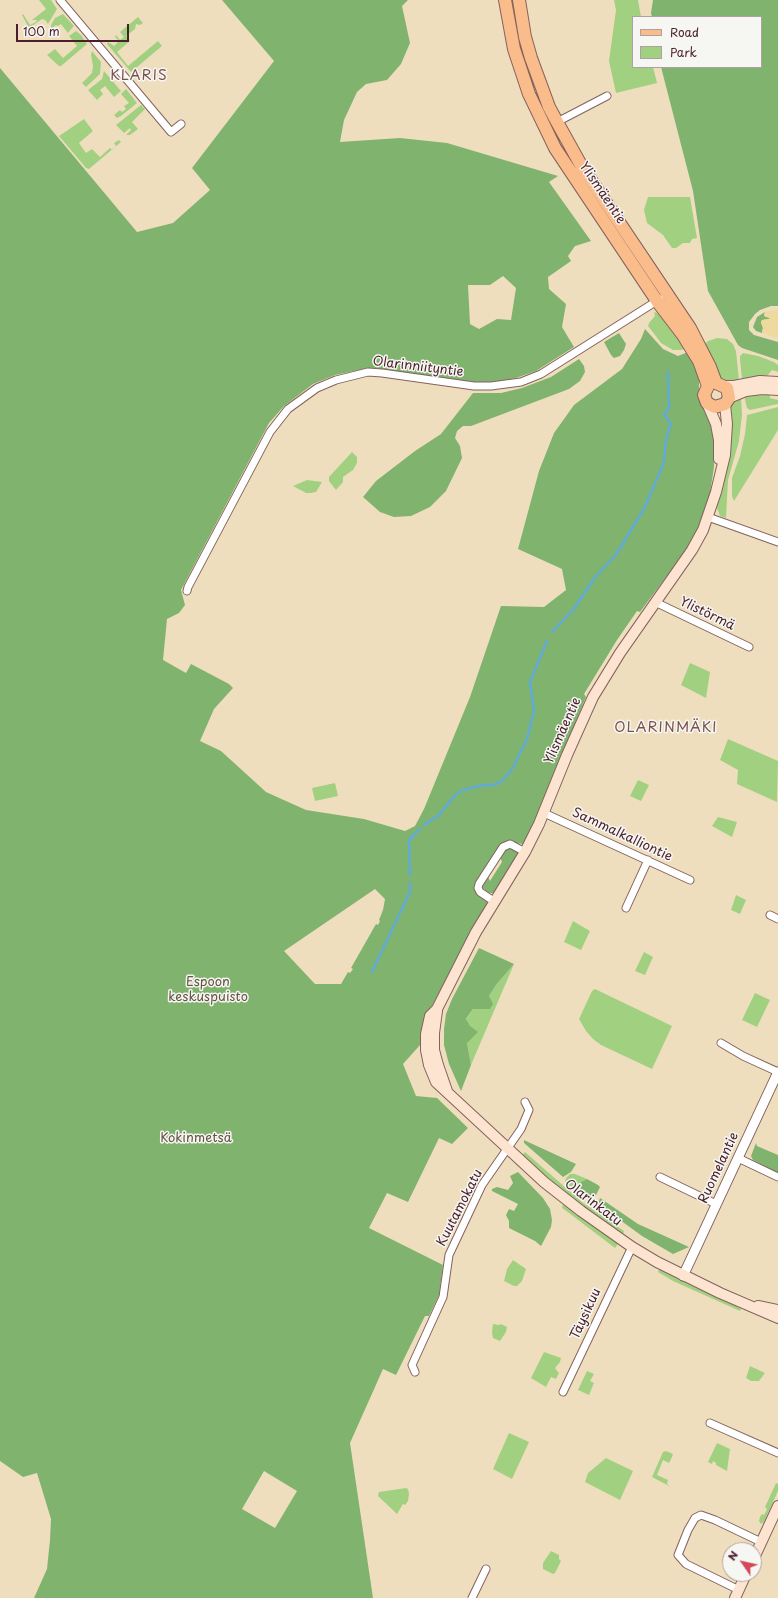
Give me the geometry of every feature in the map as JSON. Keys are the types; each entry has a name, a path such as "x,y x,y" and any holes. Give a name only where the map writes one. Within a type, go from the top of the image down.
{"main road":[{"name":"Ylismäentie","path":"505,0 514,49 529,94 545,128 571,173 662,297"},
{"name":"Ylismäentie","path":"519,0 525,37 531,58 543,93 557,122 582,167 662,297 698,361 716,385"},
{"path":"778,382 760,381 734,386 716,385 704,395 707,403 715,407 746,391 762,389 778,390"},
{"path":"716,385 728,390 727,401"},
{"name":"Ylismäentie","path":"430,1050 434,1034 437,1009 464,954 525,852 544,813 567,755 593,697 620,653 692,550 708,517 725,456 727,401"},
{"name":"Ylismäentie","path":"707,403 716,424 720,470"},
{"name":"Olarinkatu","path":"430,1050 438,1065 447,1090 463,1108 580,1212 632,1247 683,1276 778,1318"},
{"name":"Olarinkatu","path":"746,1304 778,1310"},
{"path":"762,1542 778,1506"},
{"path":"737,1594 742,1582"}],"street":[{"path":"60,0 171,132 181,124"},
{"path":"557,122 607,96"},
{"name":"Olarinniityntie","path":"187,591 270,432 288,409 312,390 336,380 368,372 474,386 491,386 521,382 541,374 662,297"},
{"path":"708,517 778,542"},
{"name":"Ylistörmä","path":"655,602 749,647"},
{"name":"Sammalkalliontie","path":"544,813 690,880"},
{"path":"495,902 480,892 478,888 479,884 503,847 510,844 525,852"},
{"path":"626,908 648,860"},
{"path":"770,915 778,919"},
{"path":"721,1043 743,1056 778,1072"},
{"name":"Ruomelantie","path":"683,1276 778,1072"},
{"name":"Kuutamokatu","path":"415,1372 412,1365 444,1297 449,1255 482,1185 521,1129 529,1110 526,1102"},
{"path":"738,1158 778,1177"},
{"path":"660,1177 716,1204"},
{"name":"Täysikuu","path":"563,1392 632,1247"},
{"path":"710,1423 778,1453"},
{"path":"737,1594 686,1564 678,1555 688,1530 695,1518 701,1515 762,1542"},
{"path":"472,1598 486,1569"}],"green space":[{"path":"39,0 51,0 57,9 48,24 42,19 29,28 22,15 23,14 30,25 36,22 37,20 32,20 46,9"},
{"name":"Kokinmetsä","path":"222,0 408,0 402,6 410,43 401,64 387,80 366,84 357,92 344,120 340,142 400,138 447,143 558,176 549,182 591,241 575,246 568,256 571,261 548,277 549,289 566,304 562,327 574,347 536,371 516,378 495,382 473,382 381,369 354,371 335,375 313,384 284,406 269,423 181,590 185,605 179,613 167,619 163,660 186,673 191,664 229,684 233,688 214,709 200,741 221,751 266,792 306,810 364,819 405,831 415,826 424,809 470,697 501,606 544,607 566,590 562,569 518,549 539,471 554,433 574,405 622,369 641,339 645,329 663,349 678,356 688,352 696,367 699,380 699,393 714,427 714,467 710,493 694,537 640,612 637,611 617,640 584,694 586,697 527,839 523,844 511,842 475,886 488,903 423,1022 423,1037 420,1045 403,1064 416,1096 437,1098 468,1128 452,1144 439,1138 408,1202 387,1193 369,1228 443,1265 439,1295 429,1316 425,1316 396,1375 383,1369 350,1443 373,1598 34,1598 47,1569 51,1519 37,1473 23,1477 0,1461 0,68 137,232 173,223 210,190 192,168 274,61","holes":["503,276 516,288 511,320 497,319 479,329 470,324 468,285 490,285","375,889 385,899 378,925 376,924 351,968 353,969 350,973 348,972 341,984 315,984 284,951","264,1471 297,1491 275,1528 242,1509"]},
{"path":"614,0 638,0 641,16 632,16 632,68 653,68 657,83 616,93 609,61 616,10"},
{"path":"653,0 778,0 778,306 771,306 760,310 755,314 749,322 749,330 754,335 778,342 778,360 742,348 738,345 708,291 693,191 661,68 762,68 762,16 652,16"},
{"path":"63,14 74,26 68,33 61,24 58,26 56,25 51,29 51,25 55,18"},
{"path":"138,17 143,23 140,25 136,24 135,29 126,36 130,41 117,52 128,66 158,41 162,46 131,72 107,44 108,42 114,46 119,41 115,37 116,35 120,40 124,37 120,32"},
{"path":"76,31 81,35 87,44 61,66 59,66 47,55 55,49 63,58 77,46 69,36"},
{"path":"92,51 101,62 100,74 86,87 82,83 92,73"},
{"path":"104,71 121,91 114,97 105,86 100,90 103,94 97,100 88,90 102,79"},
{"path":"126,89 137,103 117,118 114,115 120,110 122,112 126,109 124,106 129,103 121,94"},
{"path":"141,105 145,109 132,122 138,129 130,135 126,135 131,130 130,128 124,133 116,125"},
{"path":"84,119 93,131 79,143 86,153 92,149 100,157 110,148 112,150 89,169 86,168 59,136"},
{"path":"119,140 121,142 115,147 116,146 114,143"},
{"path":"648,197 690,197 697,238 692,239 690,243 683,243 676,248 672,248 663,235 647,223 644,210"},
{"path":"654,312 660,314 686,348 681,350 673,350 661,343 648,326 655,316"},
{"path":"765,312 764,315 770,318 762,320 762,333 756,331 753,327 757,317"},
{"path":"619,333 626,344 620,356 614,358 604,342"},
{"path":"717,338 727,339 733,344 736,351 739,380 725,381 718,375 704,345 708,341"},
{"path":"743,353 758,356 774,362 778,365 778,372 772,370 768,375 742,380 740,356"},
{"path":"579,359 584,366 585,372 580,381 569,389 471,426 463,426 457,431 455,438 460,446 462,458 446,491 430,507 411,516 394,517 380,512 363,497 376,481 415,451 441,434 473,393 501,393 522,388 551,377"},
{"path":"762,392 770,395 770,398 778,400 778,404 750,410 747,408 744,395"},
{"path":"741,397 742,415 739,441 728,480 726,518 720,516 717,508 725,476 730,407"},
{"path":"778,407 778,430 734,501 732,496 732,478 740,456 745,434 747,415"},
{"path":"352,452 357,457 357,463 353,470 343,477 343,482 336,490 329,481 329,477"},
{"path":"307,480 322,482 316,492 311,493 306,493 293,486"},
{"path":"690,663 710,672 706,698 681,685"},
{"path":"728,739 778,761 777,802 737,784 738,770 720,760"},
{"path":"638,780 649,785 641,801 630,796"},
{"path":"335,783 338,796 315,801 312,788"},
{"path":"718,817 737,822 732,837 712,826"},
{"path":"508,846 516,850 518,855 495,893 489,893 481,887 487,874 490,881 502,862 499,855"},
{"path":"736,895 746,900 740,914 731,910"},
{"path":"573,921 590,931 581,950 564,942"},
{"path":"479,948 514,964 496,985 489,996 493,1004 490,1009 473,1009 466,1019 470,1026 478,1032 467,1043 471,1065 461,1091 449,1064 444,1045 444,1029 446,1014 452,999"},
{"path":"644,952 653,957 645,975 635,971"},
{"path":"514,964 471,1065 467,1043 470,1026 466,1020 473,1009 489,996 496,985"},
{"path":"595,989 672,1026 652,1069 601,1045 586,1031 579,1019 592,991"},
{"path":"755,993 770,1000 757,1027 742,1020"},
{"path":"524,1140 576,1164 571,1172 563,1177 524,1143"},
{"path":"756,1143 757,1146 778,1155 778,1173 753,1160 751,1156"},
{"path":"525,1152 582,1202 624,1231 623,1236 593,1215 550,1181 522,1155"},
{"path":"518,1172 543,1198 550,1209 552,1220 551,1227 541,1246 535,1241 509,1228 509,1221 506,1215 509,1209 514,1211 518,1204 492,1191 492,1189 497,1187 508,1190 513,1183 510,1176"},
{"path":"570,1174 575,1174 587,1179 581,1182 580,1186 582,1196 565,1182 566,1178"},
{"path":"587,1179 600,1187 595,1197 587,1198 582,1196 580,1186 581,1182"},
{"path":"600,1198 638,1224 689,1247 673,1254 642,1236 598,1204"},
{"path":"563,1204 618,1244 615,1248 562,1208"},
{"path":"513,1260 526,1269 522,1281 517,1286 504,1281 507,1269"},
{"path":"660,1268 731,1303 741,1309 740,1311 673,1281 658,1272"},
{"path":"493,1324 501,1324 507,1327 506,1332 500,1341 493,1338"},
{"path":"544,1352 561,1358 560,1362 555,1368 559,1373 556,1379 551,1377 546,1387 531,1378"},
{"path":"750,1366 765,1373 759,1381 751,1381 746,1378"},
{"path":"587,1371 594,1374 590,1381 594,1383 589,1395 578,1390"},
{"path":"509,1433 529,1442 512,1479 493,1469"},
{"path":"717,1443 730,1449 727,1471 716,1465 713,1461 712,1464 708,1462"},
{"path":"666,1451 673,1454 672,1457 669,1463 663,1460 657,1475 668,1480 667,1484 671,1487 652,1477 663,1452"},
{"path":"606,1458 633,1471 620,1500 585,1482 588,1473"},
{"path":"776,1483 778,1484 778,1491 764,1522 761,1524 759,1521 760,1517 762,1514 764,1515 767,1509 765,1507"},
{"path":"406,1488 408,1489 409,1494 408,1501 405,1505 403,1504 397,1514 378,1496 379,1492"},
{"path":"551,1551 559,1555 559,1559 561,1561 553,1574 543,1569 543,1563"}],"sand":[{"path":"778,309 778,338 762,333 763,328 761,323 762,320 770,318 764,316 765,312"}],"waterway":[{"path":"552,632 573,610 596,576 616,555 645,507 664,462 666,440 671,423 664,415 669,408 668,372"},
{"path":"424,825 439,815 456,794 463,790 483,785 493,785 501,782 513,768 527,739 534,711 530,682 547,641"},
{"path":"410,875 409,840 420,829"},
{"path":"372,972 410,892 410,883"}],"district":[{"name":"KLARIS","path":"139,76"},
{"name":"OLARINMÄKI","path":"666,728"}],"park label":[{"name":"Espoon keskuspuisto","path":"208,990"}]}
